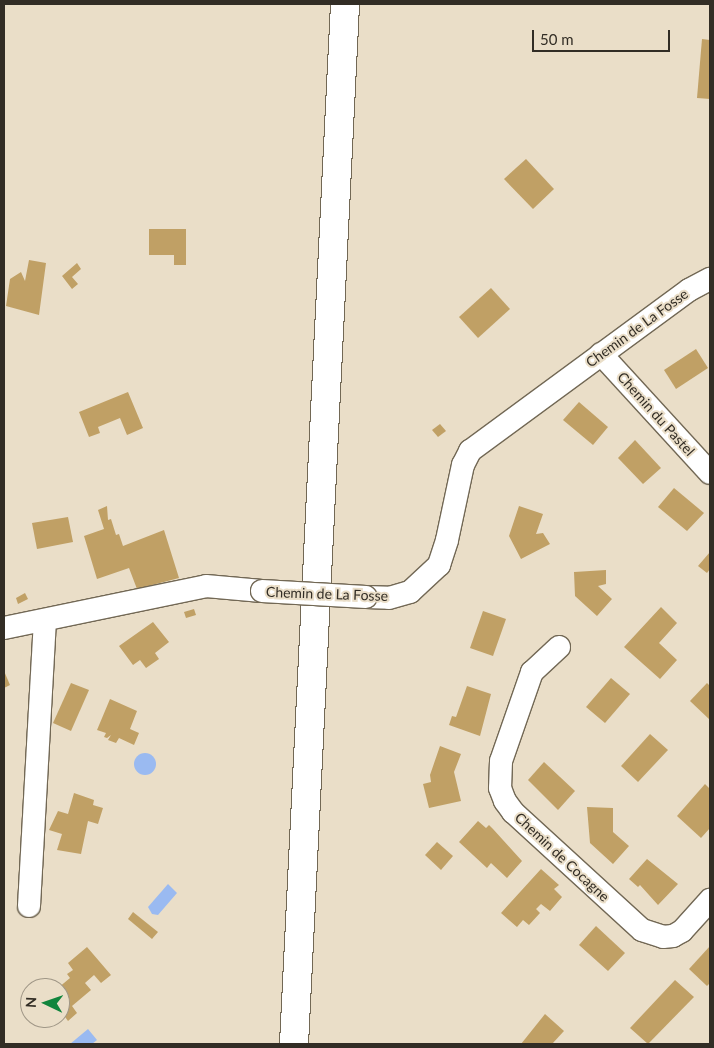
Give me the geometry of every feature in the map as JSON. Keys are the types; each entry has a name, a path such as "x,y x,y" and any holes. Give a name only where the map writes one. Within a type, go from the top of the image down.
{"main road":[{"path":"294,1044 345,4"}],"street":[{"name":"Chemin de La Fosse","path":"4,628 206,586 389,598 410,592 426,581 438,565 448,540 463,465 470,451 689,290 710,279"},
{"name":"Chemin du Pastel","path":"601,354 710,474"},
{"path":"29,906 45,620"},
{"name":"Chemin de Cocagne","path":"559,647 532,672 501,761 500,788 505,801 513,812 642,930 663,937 673,936 682,931 710,900"}],"water":[{"path":"145,753 153,756 156,764 153,772 145,775 137,772 134,764 137,756"},
{"path":"168,884 177,893 158,915 152,914 148,907"},
{"path":"88,1029 97,1040 92,1044 70,1044"}],"building":[{"path":"702,39 710,40 710,99 697,98"},
{"path":"526,159 554,189 533,209 504,179"},
{"path":"149,229 186,229 186,265 174,265 174,255 149,255"},
{"path":"29,260 46,263 39,315 6,306 10,279 21,272 25,281"},
{"path":"77,263 81,269 72,277 78,284 72,289 62,276"},
{"path":"491,288 510,309 478,338 459,317"},
{"path":"696,349 708,368 676,389 664,370"},
{"path":"128,392 143,428 127,435 120,418 98,427 100,433 89,437 79,412"},
{"path":"579,402 608,427 593,445 563,420"},
{"path":"440,424 446,431 438,437 432,430"},
{"path":"635,440 661,468 643,484 618,458"},
{"path":"674,488 704,513 687,531 658,507"},
{"path":"107,506 108,520 111,519 116,535 119,534 123,546 164,530 179,578 137,589 129,568 97,579 84,536 104,529 98,510"},
{"path":"519,506 543,514 536,534 543,533 550,544 521,559 509,536"},
{"path":"68,517 73,542 37,549 32,523"},
{"path":"710,552 710,569 707,573 698,566"},
{"path":"606,570 606,584 598,586 612,599 597,616 575,596 574,572"},
{"path":"25,593 28,599 18,604 16,598"},
{"path":"661,607 677,623 659,643 677,660 660,679 624,647"},
{"path":"194,609 196,615 186,618 184,612"},
{"path":"483,611 506,619 493,656 470,648"},
{"path":"153,622 169,642 155,653 159,659 146,668 140,660 133,665 119,646"},
{"path":"4,671 10,685 4,688"},
{"path":"611,678 630,694 605,723 586,707"},
{"path":"71,683 89,690 71,731 53,723"},
{"path":"707,683 710,686 710,720 690,701"},
{"path":"467,686 491,694 480,736 449,725 452,716 456,717"},
{"path":"110,699 137,711 130,729 139,733 134,745 119,738 116,743 108,740 111,735 107,738 104,737 106,733 97,730"},
{"path":"650,734 668,750 638,782 621,766"},
{"path":"440,746 461,754 454,772 461,801 429,808 423,784 431,782 430,775"},
{"path":"544,762 575,791 558,810 528,780"},
{"path":"705,784 710,789 710,828 701,838 677,816"},
{"path":"74,793 94,800 93,805 103,808 98,824 88,821 81,854 57,850 62,834 49,830 58,811 68,814"},
{"path":"587,807 613,808 613,832 629,846 613,864 590,843"},
{"path":"478,821 486,828 489,825 522,861 507,878 491,863 487,868 459,842"},
{"path":"437,842 453,856 441,870 425,855"},
{"path":"647,859 678,884 658,905 640,885 638,887 629,879"},
{"path":"541,869 559,885 554,889 562,897 550,911 541,904 536,909 540,913 529,925 523,920 517,927 501,913"},
{"path":"133,912 158,932 152,939 128,919"},
{"path":"596,926 625,953 608,971 579,945"},
{"path":"710,946 710,983 707,986 689,969"},
{"path":"87,947 111,975 101,983 94,975 85,983 91,990 72,1006 77,1013 70,1019 70,978 67,974 73,970 68,963"},
{"path":"675,980 694,997 648,1044 630,1028"},
{"path":"545,1014 564,1031 552,1044 521,1044"}]}
